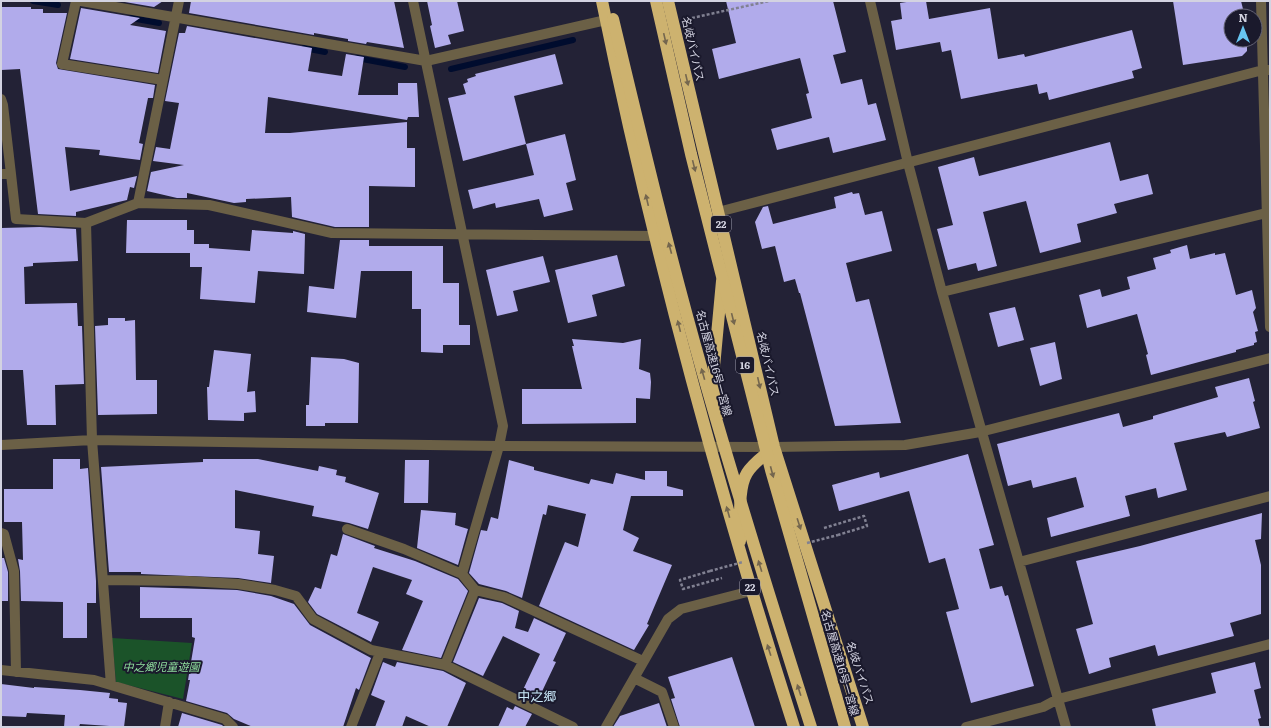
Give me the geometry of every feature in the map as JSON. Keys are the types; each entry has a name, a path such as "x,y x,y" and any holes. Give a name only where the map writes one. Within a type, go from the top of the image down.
{"highway":[{"name":"22","path":"602,1 656,236 709,445 751,591 794,727"},
{"name":"名古屋高速16号一宮線","path":"609,1 647,161 702,369 760,568 811,727"},
{"name":"名古屋高速16号一宮線","path":"656,1 691,154 771,470 845,727"},
{"name":"名岐バイパス","path":"668,1 774,447 863,727"},
{"path":"709,445 719,419 714,367 723,264 718,212"},
{"path":"740,554 741,490 746,475 754,464 774,447"}],"street":[{"path":"76,1 62,64 163,80"},
{"path":"81,1 426,61 606,20"},
{"path":"138,203 179,1"},
{"path":"413,1 503,426 500,446 462,574"},
{"path":"870,1 908,163 942,292 980,432 1066,727"},
{"path":"1261,1 1266,70 1270,327"},
{"path":"718,212 1266,70"},
{"path":"1,99 3,106 6,174 16,219 86,223 138,203 209,205 332,233 656,236"},
{"path":"942,292 1268,212"},
{"path":"86,223 92,440 111,685"},
{"path":"1,445 92,440 500,446 709,445 774,447 905,445 980,432 1270,358"},
{"path":"1019,562 1270,496"},
{"path":"347,529 404,549 462,574 475,590 504,597 643,661"},
{"path":"1,533 4,534 14,571 16,672"},
{"path":"104,580 224,583 275,590 296,596 313,619 371,650 445,665 573,727"},
{"path":"445,665 475,590"},
{"path":"606,727 668,619 674,613 681,609 751,591"},
{"path":"966,727 1043,707 1058,698 1270,644"},
{"path":"351,727 380,653"},
{"path":"1,670 94,680 225,719 233,727"},
{"path":"634,678 662,692 674,727"},
{"path":"165,727 169,702"}],"path":[{"path":"692,18 769,1"},
{"path":"824,528 864,516 867,526 838,535"},
{"path":"710,571 680,580 683,589 722,578"}],"green space":[{"name":"中之郷児童遊園","path":"112,638 192,643 183,699 116,682"}],"building":[{"path":"119,1 163,1 154,7"},
{"path":"191,1 394,1 404,48 367,42 366,44 314,33 314,35 189,13"},
{"path":"427,1 457,1 464,31 448,35 451,44 435,48 430,26 432,25"},
{"path":"726,1 833,1 846,52 833,55 841,84 862,79 868,105 876,103 886,140 833,153 829,137 777,150 771,129 812,118 806,94 809,93 800,58 719,79 712,49 736,43"},
{"path":"926,1 929,19 990,8 998,59 1024,54 1025,57 1132,30 1142,68 1132,71 1134,78 1049,100 1047,92 1039,94 1037,84 961,99 951,50 942,52 940,42 896,50 891,21 902,19 900,3"},
{"path":"1173,1 1241,1 1243,8 1223,8 1223,48 1247,48 1247,51 1242,56 1183,65"},
{"path":"2,7 31,7 31,9 43,9 43,13 67,13 56,63 58,69 155,85 153,98 148,98 139,143 143,144 140,160 99,155 100,150 65,147 70,191 137,176 134,188 130,187 127,200 76,212 76,216 38,214 20,69 1,70"},
{"path":"81,8 140,18 130,25 166,31 158,73 70,59"},
{"path":"187,26 312,48 308,71 342,76 346,54 364,57 358,95 398,95 398,83 417,83 419,117 408,117 407,120 268,97 265,133 290,133 407,122 407,148 415,148 415,187 369,186 369,227 335,227 292,217 291,197 246,199 246,202 234,203 187,193 187,198 177,198 147,191 151,172 184,165 153,161 156,147 170,149 179,103 165,101 179,33 185,33"},
{"path":"555,54 563,84 514,96 526,144 463,161 448,98 466,94 463,84 468,82 467,79 476,76 475,74"},
{"path":"565,134 576,180 566,183 573,210 544,217 539,199 496,208 495,203 473,209 468,190 534,175 526,144"},
{"path":"1110,142 1120,181 1148,174 1153,194 1114,204 1117,213 1077,224 1081,242 1040,253 1026,201 983,212 997,266 978,271 976,263 948,270 937,229 953,225 938,167 974,157 979,176"},
{"path":"852,192 853,194 859,193 865,215 882,211 892,251 846,263 856,302 869,299 901,423 835,426 795,279 784,282 775,246 762,249 755,222 763,207 768,206 773,224 836,208 834,197"},
{"path":"127,220 187,220 187,230 194,230 194,244 209,244 209,248 250,251 252,230 293,233 293,231 305,234 304,274 258,271 255,303 200,299 202,267 190,267 190,253 126,253"},
{"path":"40,227 76,229 78,261 33,263 33,266 24,267 25,304 77,303 78,326 82,326 84,384 55,385 56,425 27,425 23,370 1,370 1,228"},
{"path":"340,240 369,240 369,246 443,246 443,283 459,283 459,325 470,325 470,345 443,345 443,353 421,352 421,309 412,309 412,271 361,271 356,318 307,312 309,286 334,289"},
{"path":"1187,245 1190,259 1215,253 1215,255 1225,253 1236,295 1252,290 1256,308 1253,312 1258,331 1255,332 1257,342 1254,343 1254,345 1236,350 1236,352 1151,375 1146,355 1148,354 1137,314 1087,328 1079,295 1100,289 1102,297 1130,289 1127,277 1156,269 1153,258 1171,253 1170,250"},
{"path":"617,255 625,286 592,295 597,316 568,323 555,270"},
{"path":"543,256 550,282 513,291 518,311 497,316 486,270"},
{"path":"1015,307 1024,340 998,347 989,313"},
{"path":"108,318 125,318 125,321 135,320 136,380 157,380 157,414 98,415 95,326 108,325"},
{"path":"572,339 623,343 641,339 639,369 650,373 650,399 636,398 636,423 522,424 522,389 582,389 572,346 574,346"},
{"path":"1055,342 1062,379 1040,386 1030,348"},
{"path":"214,350 251,354 247,392 255,391 256,412 244,413 244,421 208,420 207,387 209,387"},
{"path":"311,357 344,359 359,363 358,423 325,423 325,426 306,426 306,405 309,405"},
{"path":"1249,378 1255,401 1253,402 1260,428 1227,437 1225,432 1174,443 1187,490 1158,498 1156,488 1125,496 1130,516 1051,537 1047,518 1084,507 1076,477 1033,488 1031,480 1008,486 997,444 1119,413 1123,427 1153,419 1153,416 1218,397 1215,387"},
{"path":"968,454 994,545 979,549 990,589 1002,586 1005,596 1008,595 1034,686 971,703 946,612 959,609 945,558 929,563 909,491 839,511 832,485 879,472 880,478"},
{"path":"53,459 80,459 80,469 88,468 96,581 96,603 87,603 87,638 63,638 63,602 21,601 18,559 23,560 22,522 4,522 4,489 53,489"},
{"path":"203,459 258,459 318,471 319,466 337,470 336,475 346,477 345,482 379,493 368,529 349,523 312,516 314,506 235,490 235,528 260,531 258,554 274,556 271,583 238,578 141,574 141,572 109,572 101,467 203,462"},
{"path":"405,460 429,460 428,503 404,503"},
{"path":"509,460 534,467 534,470 589,484 591,479 613,484 616,473 645,480 645,471 667,471 667,486 683,490 683,496 631,496 623,530 639,538 633,551 672,565 647,624 649,625 634,650 539,606 565,542 578,547 586,514 548,505 546,515 543,514 522,598 506,591 479,584 469,573 481,530 487,531 491,517 498,519"},
{"path":"421,510 456,513 455,525 468,529 458,565 417,548"},
{"path":"1262,513 1261,539 1255,540 1261,565 1261,614 1230,623 1234,636 1158,656 1155,645 1109,658 1111,667 1089,674 1076,629 1093,624 1076,561 1140,546"},
{"path":"343,534 375,546 374,548 415,561 458,579 468,591 441,658 402,650 423,601 406,594 412,580 373,567 357,613 379,622 371,642 317,614 308,602 315,587 321,589 331,554 337,556"},
{"path":"1,558 4,558 8,572 8,601 1,601"},
{"path":"140,587 237,590 271,596 294,604 310,625 371,658 359,690 356,688 343,727 253,727 234,719 227,713 186,701 195,638 192,637 192,618 140,618"},
{"path":"479,598 502,603 519,611 515,628 528,632 534,618 566,633 553,661 556,662 537,702 521,694 540,654 503,636 483,676 453,662"},
{"path":"732,657 755,727 680,727 671,699 675,698 668,677"},
{"path":"383,662 395,667 397,662 443,671 466,683 447,727 431,727 406,716 402,727 375,727 385,701 371,695"},
{"path":"1255,662 1261,688 1254,690 1261,718 1258,719 1260,727 1156,727 1152,709 1216,693 1211,673"},
{"path":"1,684 34,688 110,693 109,698 118,699 118,702 127,703 124,727 80,724 79,727 64,727 65,715 27,713 26,717 1,716"},
{"path":"659,703 667,727 613,727 620,716"},
{"path":"515,706 532,714 525,727 498,727 507,707 513,710"},
{"path":"182,713 222,725 224,727 178,727"}],"waterway":[{"path":"33,1 58,5"},
{"path":"131,18 159,23"},
{"path":"451,69 573,40"},
{"path":"304,48 325,52"},
{"path":"357,58 405,67"}],"district":[{"name":"中之郷","path":"537,696"}]}
